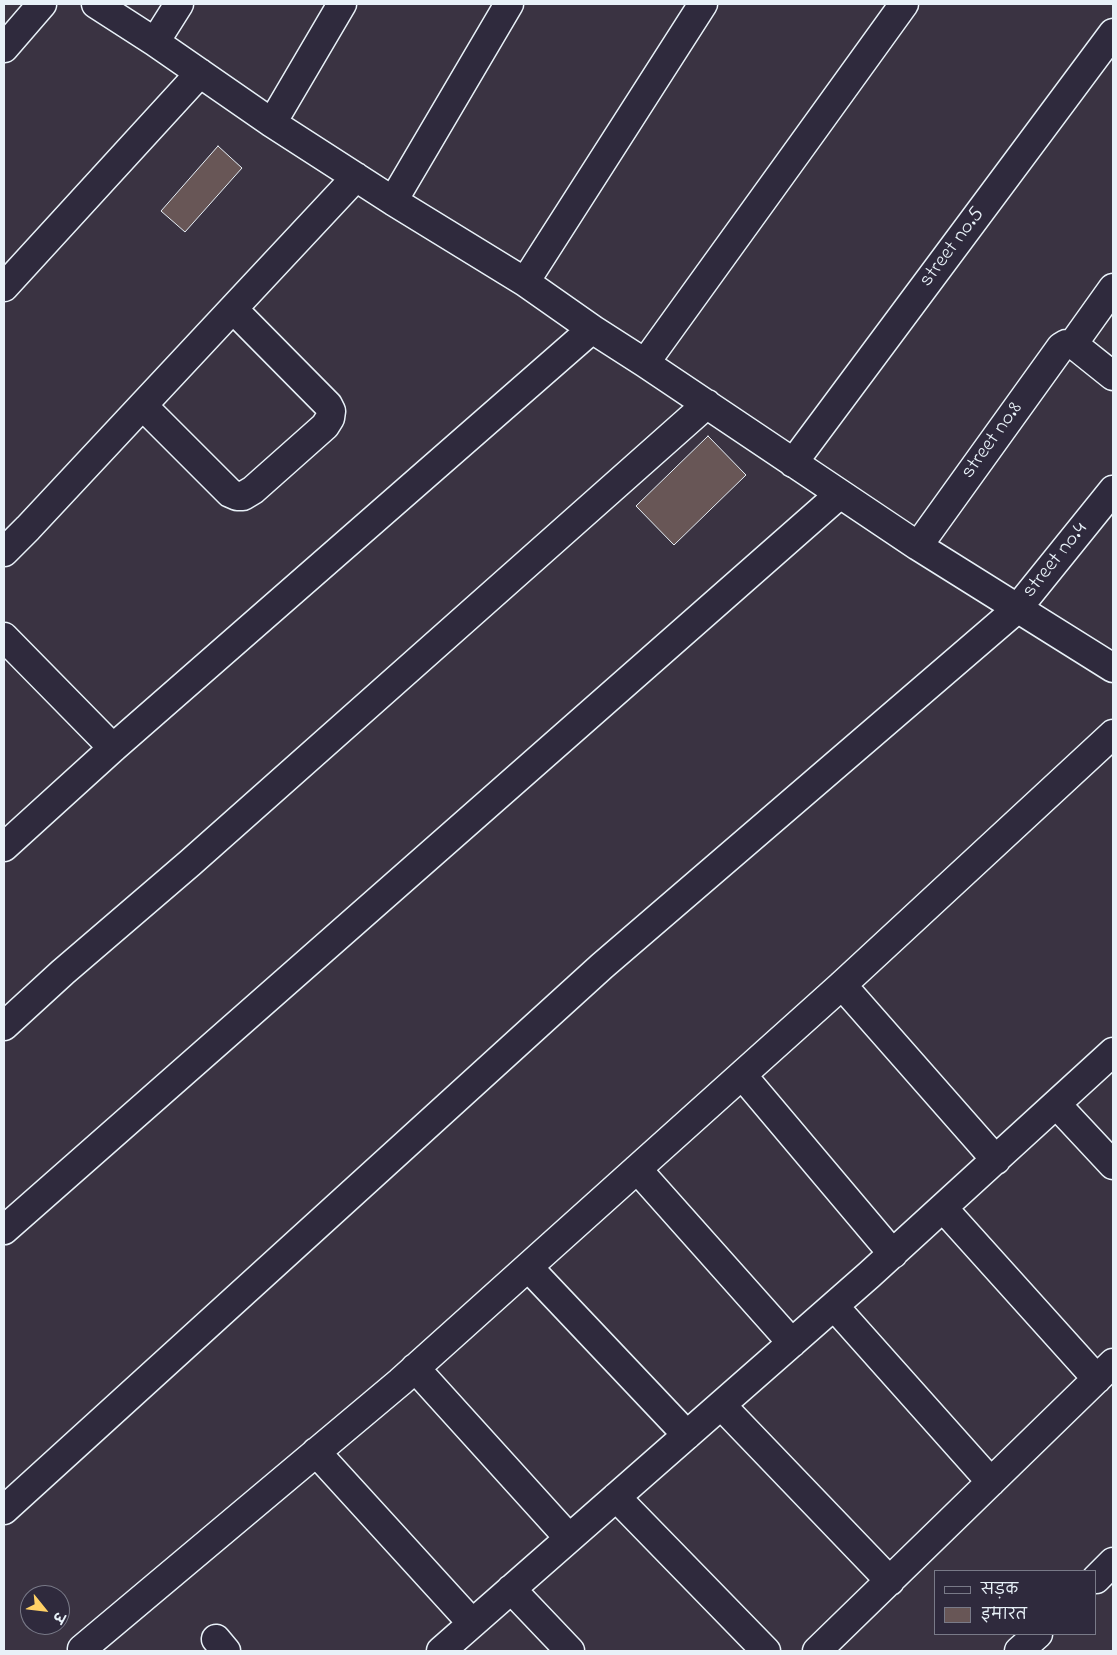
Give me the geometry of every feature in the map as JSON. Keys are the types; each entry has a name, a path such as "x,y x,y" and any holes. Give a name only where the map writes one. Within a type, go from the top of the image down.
{"street":[{"path":"4,48 42,4"},
{"path":"96,4 156,42 272,123 393,201 525,282 592,329 918,546 1017,609 1109,658"},
{"path":"156,42 179,4"},
{"path":"272,123 342,4"},
{"path":"393,201 509,4"},
{"path":"525,282 703,4"},
{"path":"645,363 904,4"},
{"name":"street no.5","path":"793,463 1113,34"},
{"path":"4,287 200,73"},
{"path":"4,552 356,177"},
{"path":"1113,288 1073,344 1113,376"},
{"path":"143,406 230,493 237,496 243,496 253,490 325,426 331,412 328,404 232,309"},
{"path":"8,836 113,748 592,329"},
{"name":"street no.8","path":"918,546 1061,346 1073,344"},
{"path":"4,1026 707,404"},
{"name":"street no.4","path":"4,1510 602,966 1017,609 1113,490"},
{"path":"4,1230 840,494"},
{"path":"4,637 113,748"},
{"path":"82,1649 415,1368 842,985 1113,734"},
{"path":"842,985 996,1160"},
{"path":"440,1651 893,1254 1113,1052"},
{"path":"742,1074 893,1254"},
{"path":"1056,1105 1113,1165"},
{"path":"637,1168 792,1343"},
{"path":"818,1651 1105,1371 944,1208"},
{"path":"528,1267 687,1435"},
{"path":"834,1306 991,1482"},
{"path":"415,1368 570,1538"},
{"path":"722,1405 890,1581"},
{"path":"316,1452 472,1623"},
{"path":"616,1497 766,1651"},
{"path":"1097,1578 1113,1562"},
{"path":"512,1589 570,1651"},
{"path":"1019,1651 1037,1635"}],"building":[{"path":"218,146 242,168 185,232 161,211"},
{"path":"708,436 746,475 674,545 636,506"}]}
